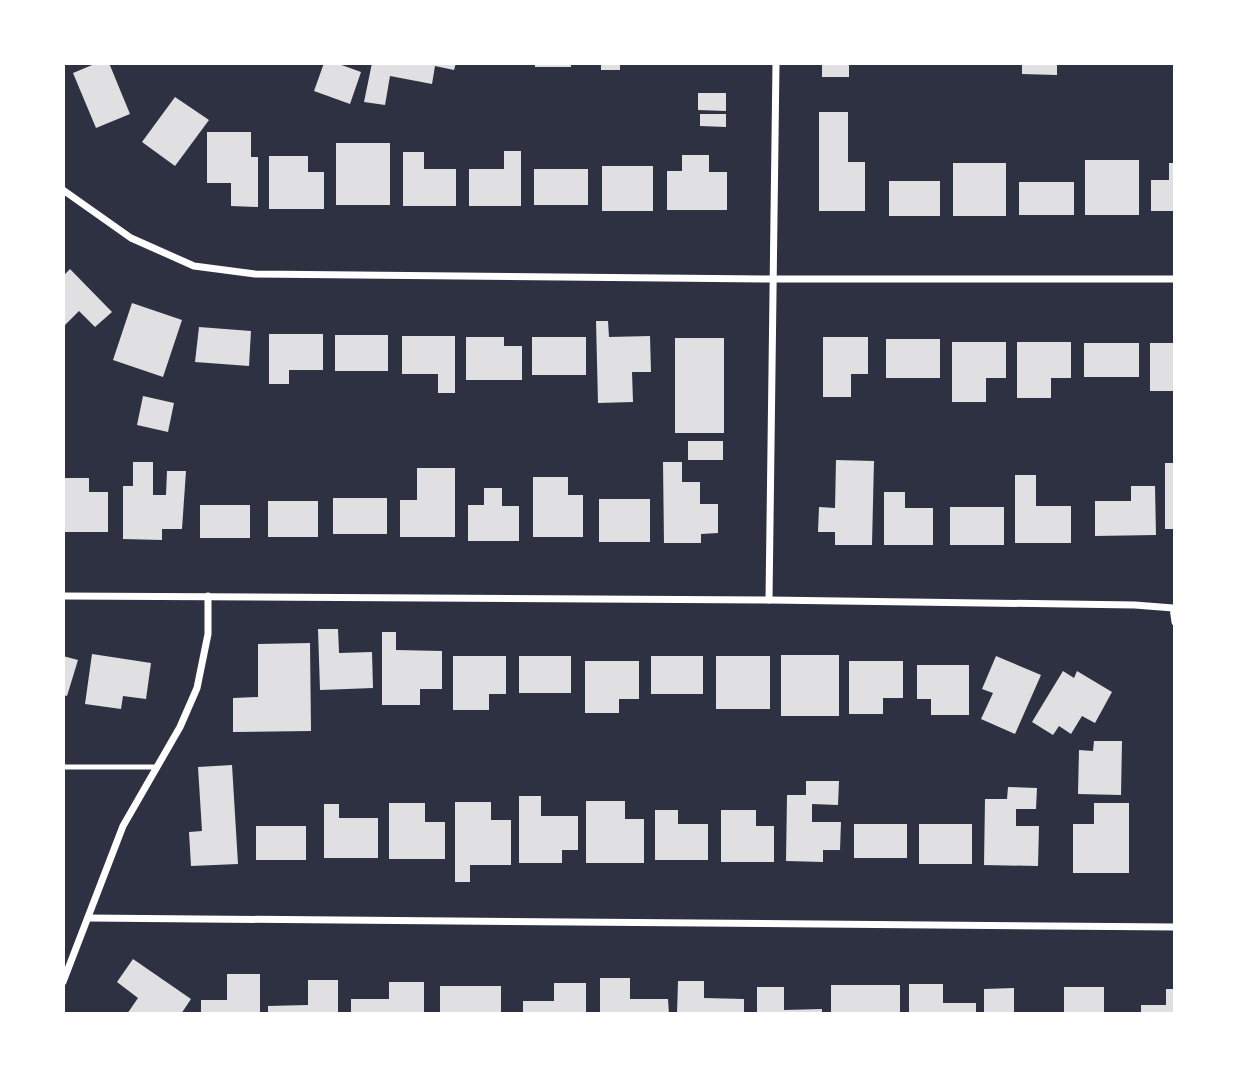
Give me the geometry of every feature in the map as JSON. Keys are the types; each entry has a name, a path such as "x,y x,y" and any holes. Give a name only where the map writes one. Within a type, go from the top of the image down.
{"street":[{"path":"769,600 776,63"},
{"path":"63,191 131,238 194,266 255,274 774,279 1175,279"},
{"path":"63,596 1135,605 1173,608 1175,622"},
{"path":"63,982 123,826 180,727 197,688 208,635 208,596"},
{"path":"88,918 1175,928"}],"lane":[{"path":"63,767 157,767"}],"building":[{"path":"97,63 109,63 130,114 96,128 73,73"},
{"path":"324,63 336,63 361,72 350,104 314,91"},
{"path":"372,63 456,63 454,70 435,66 432,84 390,76 385,105 364,102"},
{"path":"535,63 571,63 571,67 535,67"},
{"path":"601,63 620,63 620,70 601,70"},
{"path":"822,63 849,63 849,77 822,77"},
{"path":"1022,63 1057,63 1057,75 1022,74"},
{"path":"698,93 726,93 726,111 698,110"},
{"path":"175,97 209,120 175,166 142,142"},
{"path":"819,112 848,112 848,162 865,162 865,211 819,211"},
{"path":"700,114 726,114 726,127 700,126"},
{"path":"207,132 251,132 251,157 258,157 258,207 231,206 231,183 207,183"},
{"path":"336,143 390,143 390,205 336,205"},
{"path":"504,151 521,151 521,206 469,206 469,169 504,169"},
{"path":"403,152 424,152 424,169 456,169 456,206 403,206"},
{"path":"682,155 709,155 709,172 727,172 727,210 667,210 667,171 682,171"},
{"path":"269,156 308,156 308,172 324,172 324,209 269,209"},
{"path":"1085,160 1139,160 1139,215 1085,215"},
{"path":"953,163 1006,163 1006,216 953,216"},
{"path":"1169,163 1175,163 1175,211 1151,211 1151,180 1169,180"},
{"path":"602,166 653,166 653,211 602,211"},
{"path":"534,169 588,169 588,205 534,205"},
{"path":"889,181 940,181 940,216 889,216"},
{"path":"1019,182 1074,182 1074,215 1019,215"},
{"path":"70,269 112,312 95,327 79,311 63,327 63,276"},
{"path":"132,303 182,320 163,377 113,360"},
{"path":"596,321 608,321 609,337 650,336 651,372 632,372 633,402 598,403"},
{"path":"199,327 251,331 249,366 195,362"},
{"path":"269,334 323,334 323,370 289,370 289,384 269,384"},
{"path":"335,335 388,335 388,371 335,371"},
{"path":"402,336 455,336 455,393 438,393 438,374 402,374"},
{"path":"466,337 504,337 504,346 522,346 522,380 466,380"},
{"path":"532,337 586,337 586,375 532,375"},
{"path":"823,337 868,337 868,374 851,374 851,397 823,397"},
{"path":"675,338 724,338 724,433 675,433"},
{"path":"886,339 940,339 940,378 886,378"},
{"path":"952,342 1006,342 1006,378 986,378 986,402 952,402"},
{"path":"1017,342 1071,342 1071,378 1051,378 1051,398 1017,398"},
{"path":"1084,343 1139,343 1139,377 1084,377"},
{"path":"1150,343 1175,343 1175,391 1150,391"},
{"path":"143,396 174,403 168,432 137,425"},
{"path":"688,441 723,441 723,460 688,460"},
{"path":"836,460 874,461 872,545 835,545 835,532 818,532 819,507 835,508"},
{"path":"133,462 153,462 153,495 166,495 167,471 186,471 182,529 162,529 162,540 123,539 123,486 133,486"},
{"path":"663,462 682,462 682,482 700,482 700,504 718,504 718,533 701,534 701,543 664,543"},
{"path":"1165,463 1175,463 1175,529 1165,529"},
{"path":"417,468 455,468 455,537 400,537 400,500 417,500"},
{"path":"1015,475 1036,475 1036,506 1071,506 1071,543 1015,543"},
{"path":"533,477 568,477 568,495 583,495 583,537 533,537"},
{"path":"63,478 89,478 89,492 108,492 108,532 63,532"},
{"path":"1131,486 1155,486 1156,535 1095,536 1095,501 1131,501"},
{"path":"484,488 502,488 502,506 519,506 519,541 468,541 468,505 484,505"},
{"path":"884,492 905,492 905,508 933,508 933,545 884,545"},
{"path":"333,498 387,498 387,534 333,534"},
{"path":"599,499 650,499 650,542 599,542"},
{"path":"268,501 318,501 318,537 268,537"},
{"path":"200,505 250,505 250,538 200,538"},
{"path":"950,507 1004,507 1004,545 950,545"},
{"path":"318,629 338,629 339,653 372,652 373,688 320,690"},
{"path":"382,632 396,632 396,650 442,651 442,689 420,689 420,705 382,705"},
{"path":"310,643 311,731 233,732 233,698 258,697 258,644"},
{"path":"92,654 151,663 146,699 123,696 121,709 85,704"},
{"path":"781,655 839,655 839,716 781,716"},
{"path":"63,656 78,660 67,696 63,695"},
{"path":"453,656 506,656 506,694 489,694 489,710 453,710"},
{"path":"519,656 571,656 571,693 519,693"},
{"path":"651,656 703,656 703,694 651,694"},
{"path":"716,656 770,656 770,709 716,709"},
{"path":"996,656 1041,675 1015,734 981,719 993,693 982,689"},
{"path":"585,661 639,661 639,699 619,699 619,713 585,713"},
{"path":"849,661 903,661 903,698 883,698 883,714 849,714"},
{"path":"917,665 969,665 969,715 931,715 931,699 917,699"},
{"path":"1063,671 1074,678 1077,671 1112,692 1095,723 1082,716 1071,734 1059,726 1053,735 1032,722"},
{"path":"1094,741 1122,741 1121,795 1078,794 1079,750 1093,751"},
{"path":"232,765 238,864 191,866 189,832 202,831 198,767"},
{"path":"806,781 839,781 838,805 812,804 812,822 841,822 840,850 823,850 823,862 786,861 787,795 806,795"},
{"path":"1008,787 1037,788 1036,809 1016,809 1016,826 1039,826 1038,866 984,865 985,799 1007,799"},
{"path":"519,796 541,796 541,816 578,816 578,850 562,850 562,863 519,863"},
{"path":"586,801 625,801 625,819 644,819 644,863 586,863"},
{"path":"455,802 491,802 491,820 511,820 511,865 470,865 470,882 455,882"},
{"path":"389,803 425,803 425,822 445,822 445,859 389,859"},
{"path":"1094,803 1129,803 1129,873 1073,873 1073,824 1094,824"},
{"path":"324,804 339,804 339,818 378,818 378,858 324,858"},
{"path":"655,810 678,810 678,824 708,824 708,860 655,860"},
{"path":"721,810 756,810 756,826 774,826 774,862 721,862"},
{"path":"854,824 907,824 907,858 854,858"},
{"path":"919,824 972,824 972,864 919,864"},
{"path":"256,826 306,826 306,860 256,860"},
{"path":"133,959 191,999 181,1014 127,1014 138,998 117,982"},
{"path":"227,974 260,974 260,1014 201,1014 201,1000 227,1000"},
{"path":"600,978 630,978 630,999 668,999 669,1014 600,1014"},
{"path":"308,980 338,980 338,1014 268,1014 268,1006 308,1005"},
{"path":"678,981 704,981 704,998 744,999 744,1014 677,1014"},
{"path":"389,982 424,982 424,1014 351,1014 351,999 389,999"},
{"path":"554,983 586,983 586,1014 523,1014 523,1001 554,1001"},
{"path":"909,984 943,984 943,1003 976,1003 976,1014 909,1014"},
{"path":"831,985 900,985 900,1014 831,1014"},
{"path":"440,986 501,986 501,1014 440,1014"},
{"path":"757,987 784,987 784,1010 822,1009 822,1014 757,1014"},
{"path":"1064,987 1104,987 1104,1014 1064,1014"},
{"path":"1014,988 1014,1014 984,1014 984,989"},
{"path":"1166,989 1175,989 1175,1014 1141,1014 1141,1005 1166,1005"}]}
